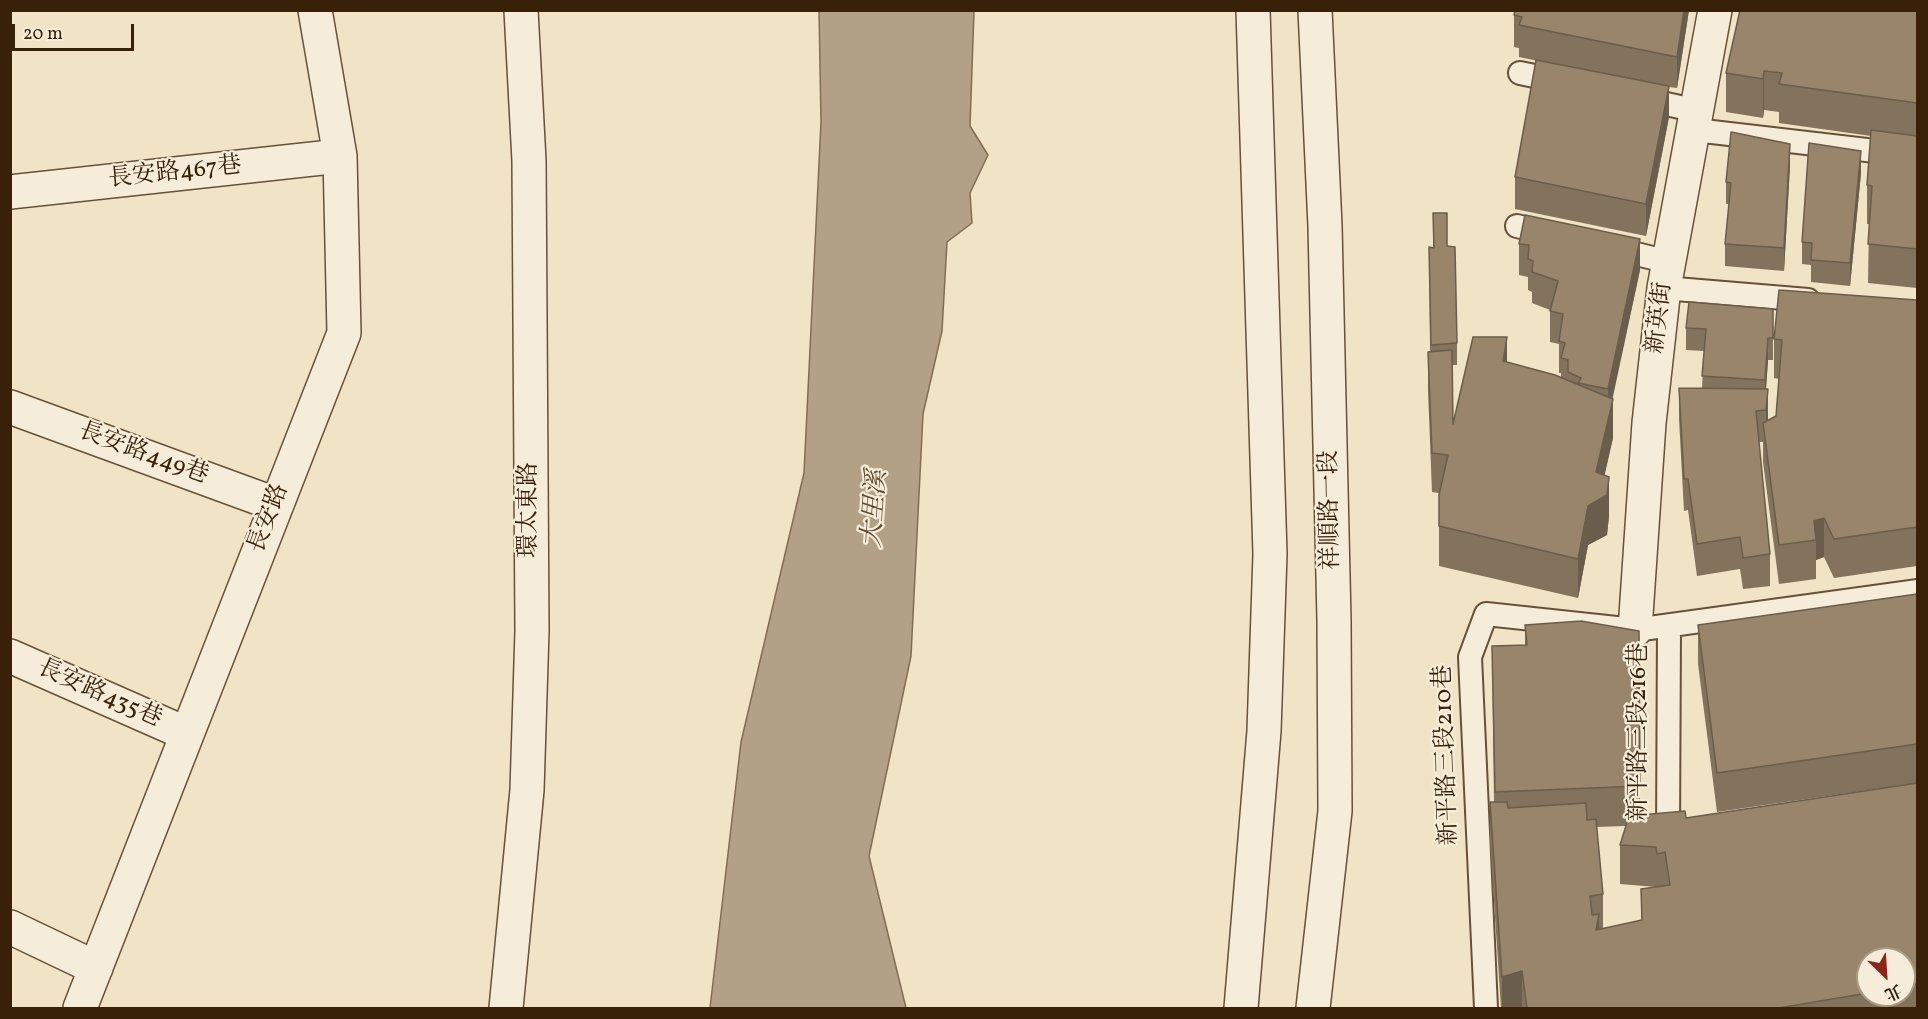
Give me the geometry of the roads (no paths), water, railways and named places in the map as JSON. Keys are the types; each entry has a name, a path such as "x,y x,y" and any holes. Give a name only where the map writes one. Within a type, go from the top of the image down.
{"street":[{"name":"長安路","path":"80,1008 275,504 344,333 339,156 315,10"},
{"name":"環太東路","path":"506,1008 527,790 532,631 529,161 521,10"},
{"path":"1241,1008 1264,730 1269,554 1253,10"},
{"name":"祥順路一段","path":"1313,1008 1335,811 1334,620 1326,250 1315,10"},
{"name":"新英街","path":"1635,630 1649,423 1666,275 1697,120 1715,10"},
{"name":"長安路467巷","path":"10,192 339,156"},
{"name":"長安路449巷","path":"10,407 275,504"},
{"name":"長安路435巷","path":"10,656 187,734"},
{"path":"10,927 96,968"}],"lane":[{"path":"1520,73 1587,87"},
{"path":"1620,94 1697,120 1917,156"},
{"path":"1517,226 1582,241 1666,275 1825,301"},
{"name":"新平路三段210巷","path":"1486,1008 1470,657 1486,614 1635,630 1917,591"},
{"name":"新平路三段216巷","path":"1669,626 1668,837 1690,833"}],"water":[{"name":"大里溪","path":"819,11 974,11 970,126 988,155 970,193 972,223 947,242 942,331 923,414 911,656 869,856 906,1008 710,1008 741,742 804,473 821,122"}]}
